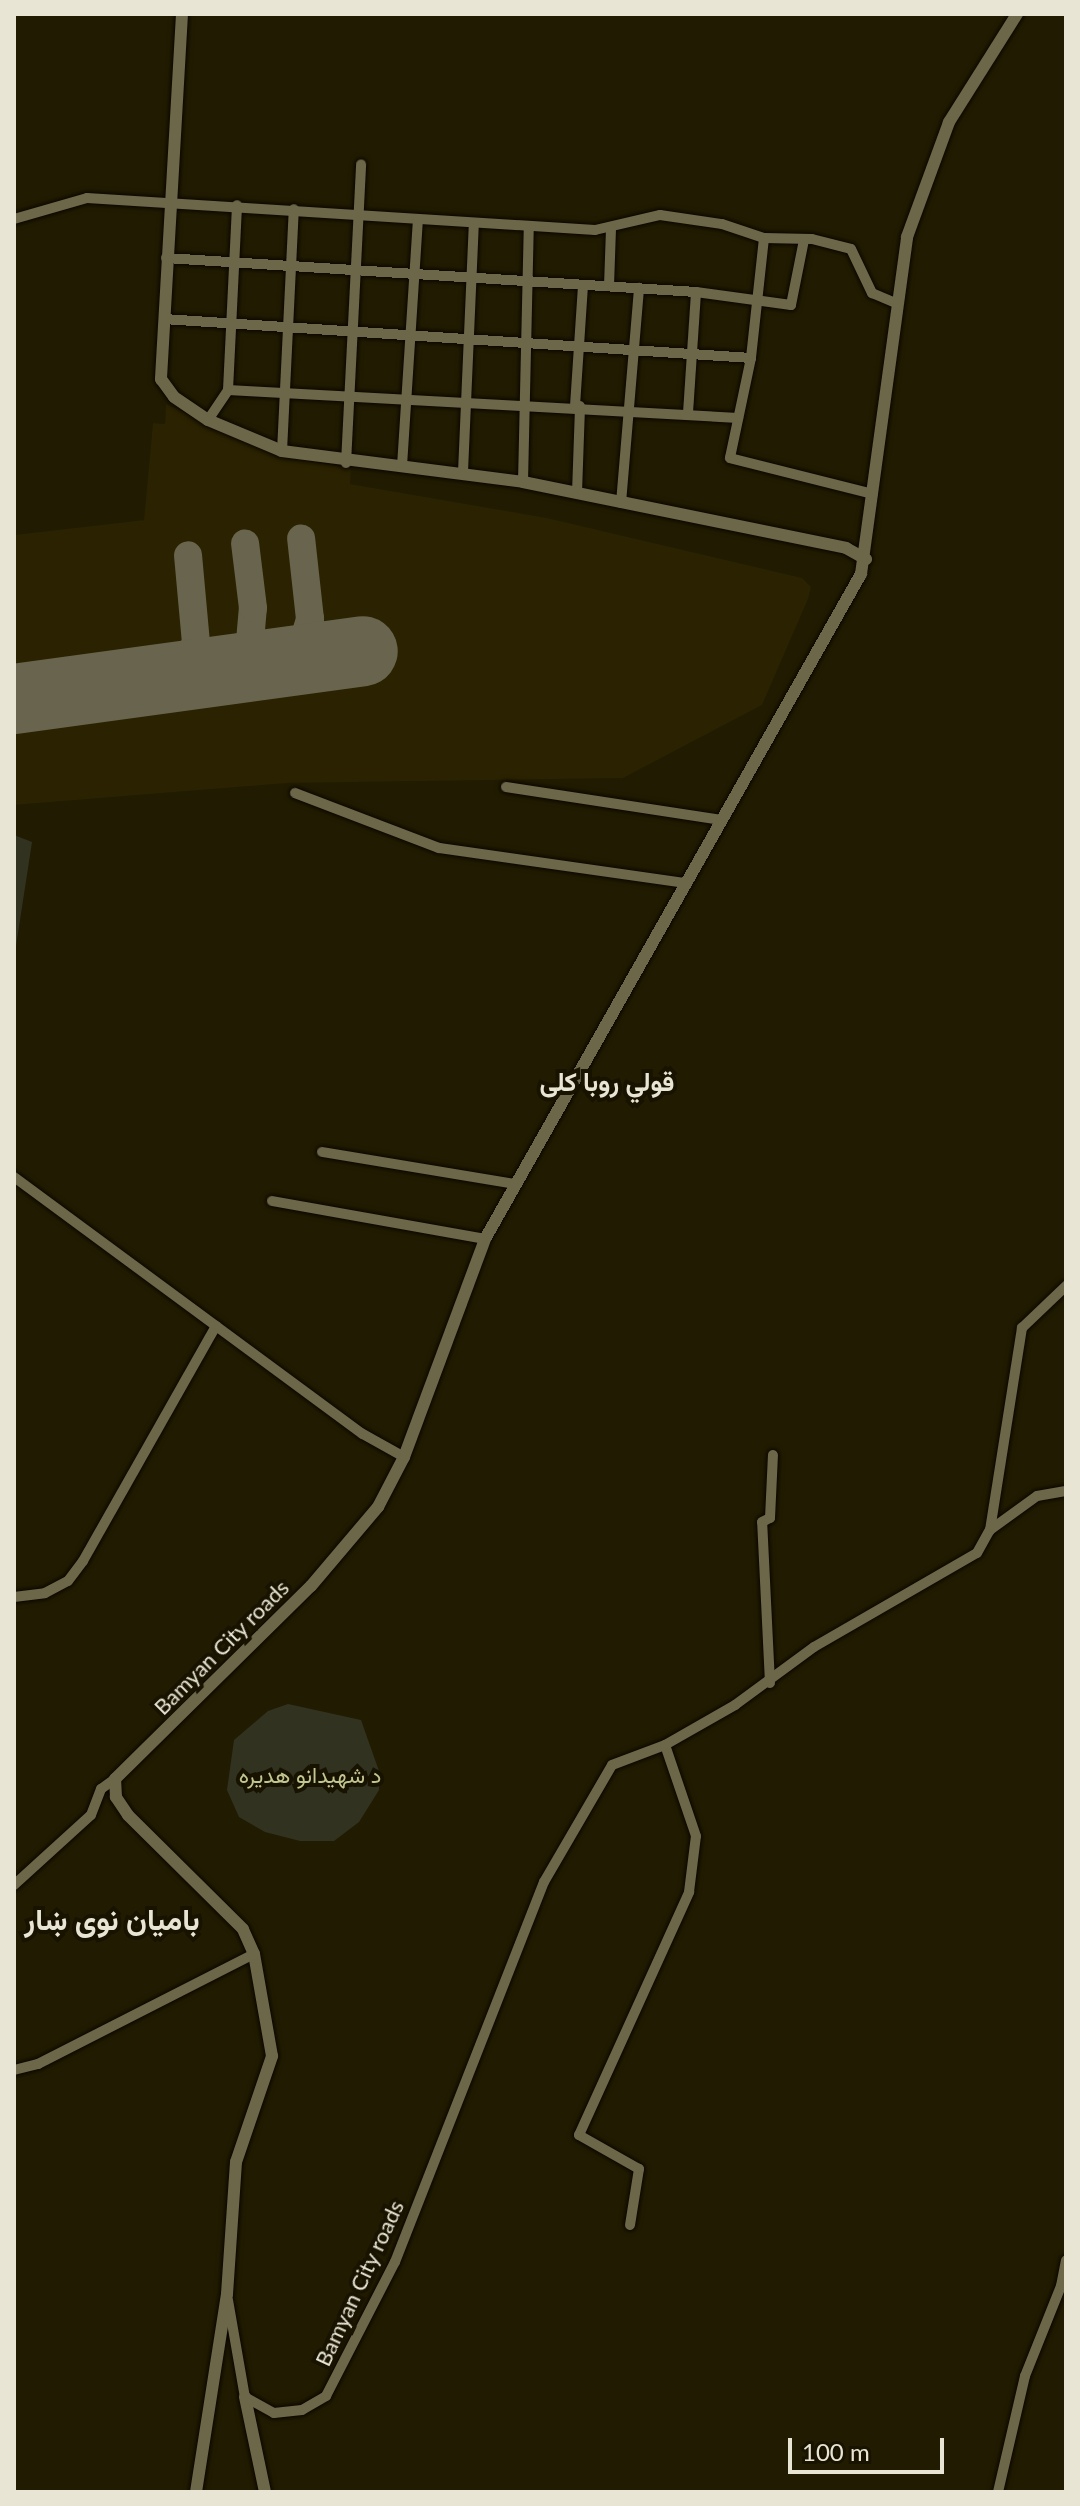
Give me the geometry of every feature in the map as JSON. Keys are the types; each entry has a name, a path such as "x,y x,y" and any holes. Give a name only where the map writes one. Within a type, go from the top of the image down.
{"street":[{"path":"182,14 166,258 162,385 208,420 282,451 346,463 463,472 523,482 846,548 866,559 895,303 923,181 949,122 1017,14"},
{"path":"346,463 353,272 361,164"},
{"path":"14,219 87,198 237,205 529,226 611,228 660,215 722,224 764,238 804,240 851,249 872,293 895,303"},
{"path":"208,420 228,390 237,205"},
{"path":"282,451 294,209"},
{"path":"402,466 418,220"},
{"path":"463,472 474,223"},
{"path":"523,482 529,226"},
{"path":"609,286 611,228"},
{"path":"764,238 753,297 751,358 730,458 873,494"},
{"path":"166,258 291,269 696,292 753,297 791,305 804,240"},
{"path":"577,493 578,348 583,285"},
{"path":"621,503 632,409 639,288"},
{"path":"688,413 696,292"},
{"path":"164,319 229,327 751,358"},
{"path":"228,390 285,390 578,406 738,418"},
{"name":"Bamyan City roads","path":"115,1779 311,1586 360,1533 404,1457 485,1239 866,559"},
{"path":"506,787 721,820"},
{"path":"295,793 439,848 685,883"},
{"path":"322,1152 515,1184"},
{"path":"14,1177 216,1326 404,1457"},
{"path":"272,1201 485,1239"},
{"path":"990,1530 1017,1343 1022,1328 1066,1286"},
{"path":"14,1597 45,1593 68,1581 83,1561 216,1326"},
{"path":"770,1683 762,1522 770,1518 773,1455"},
{"name":"Bamyan City roads","path":"245,2397 274,2413 302,2410 326,2396 343,2370 395,2262 544,1882 612,1765 665,1745 770,1683 814,1647 977,1553 990,1530 1037,1496 1066,1491"},
{"path":"630,2225 639,2169 579,2135 689,1892 696,1836 665,1745"},
{"path":"14,1885 91,1815 101,1789 115,1779"},
{"path":"115,1779 116,1797 128,1815 243,1929 254,1954 272,2056 236,2162 227,2294 196,2492"},
{"path":"14,2070 38,2064 254,1954"},
{"path":"998,2492 1025,2376 1061,2286 1066,2260"},
{"path":"227,2294 265,2492"}],"shaded area":[{"path":"166,404 276,454 351,469 350,484 547,518 802,578 811,587 808,599 762,705 623,778 287,783 14,805 14,535 144,520 153,423 165,424"}],"green space":[{"path":"14,835 32,842 14,959"},
{"name":"د شهیدانو هدیره","path":"288,1704 361,1720 379,1771 379,1790 359,1822 334,1841 300,1841 265,1832 239,1817 227,1790 234,1740 268,1711"}],"taxiway":[{"path":"274,663 304,639 310,619 301,538"},
{"path":"220,671 250,641 253,608 245,543"},
{"path":"164,678 183,665 196,643 188,555"}],"runway":[{"path":"14,699 363,651"}],"district":[{"name":"قولي روبا کلی","path":"607,1082"},
{"name":"باميان نوی ښار","path":"112,1918"}]}
